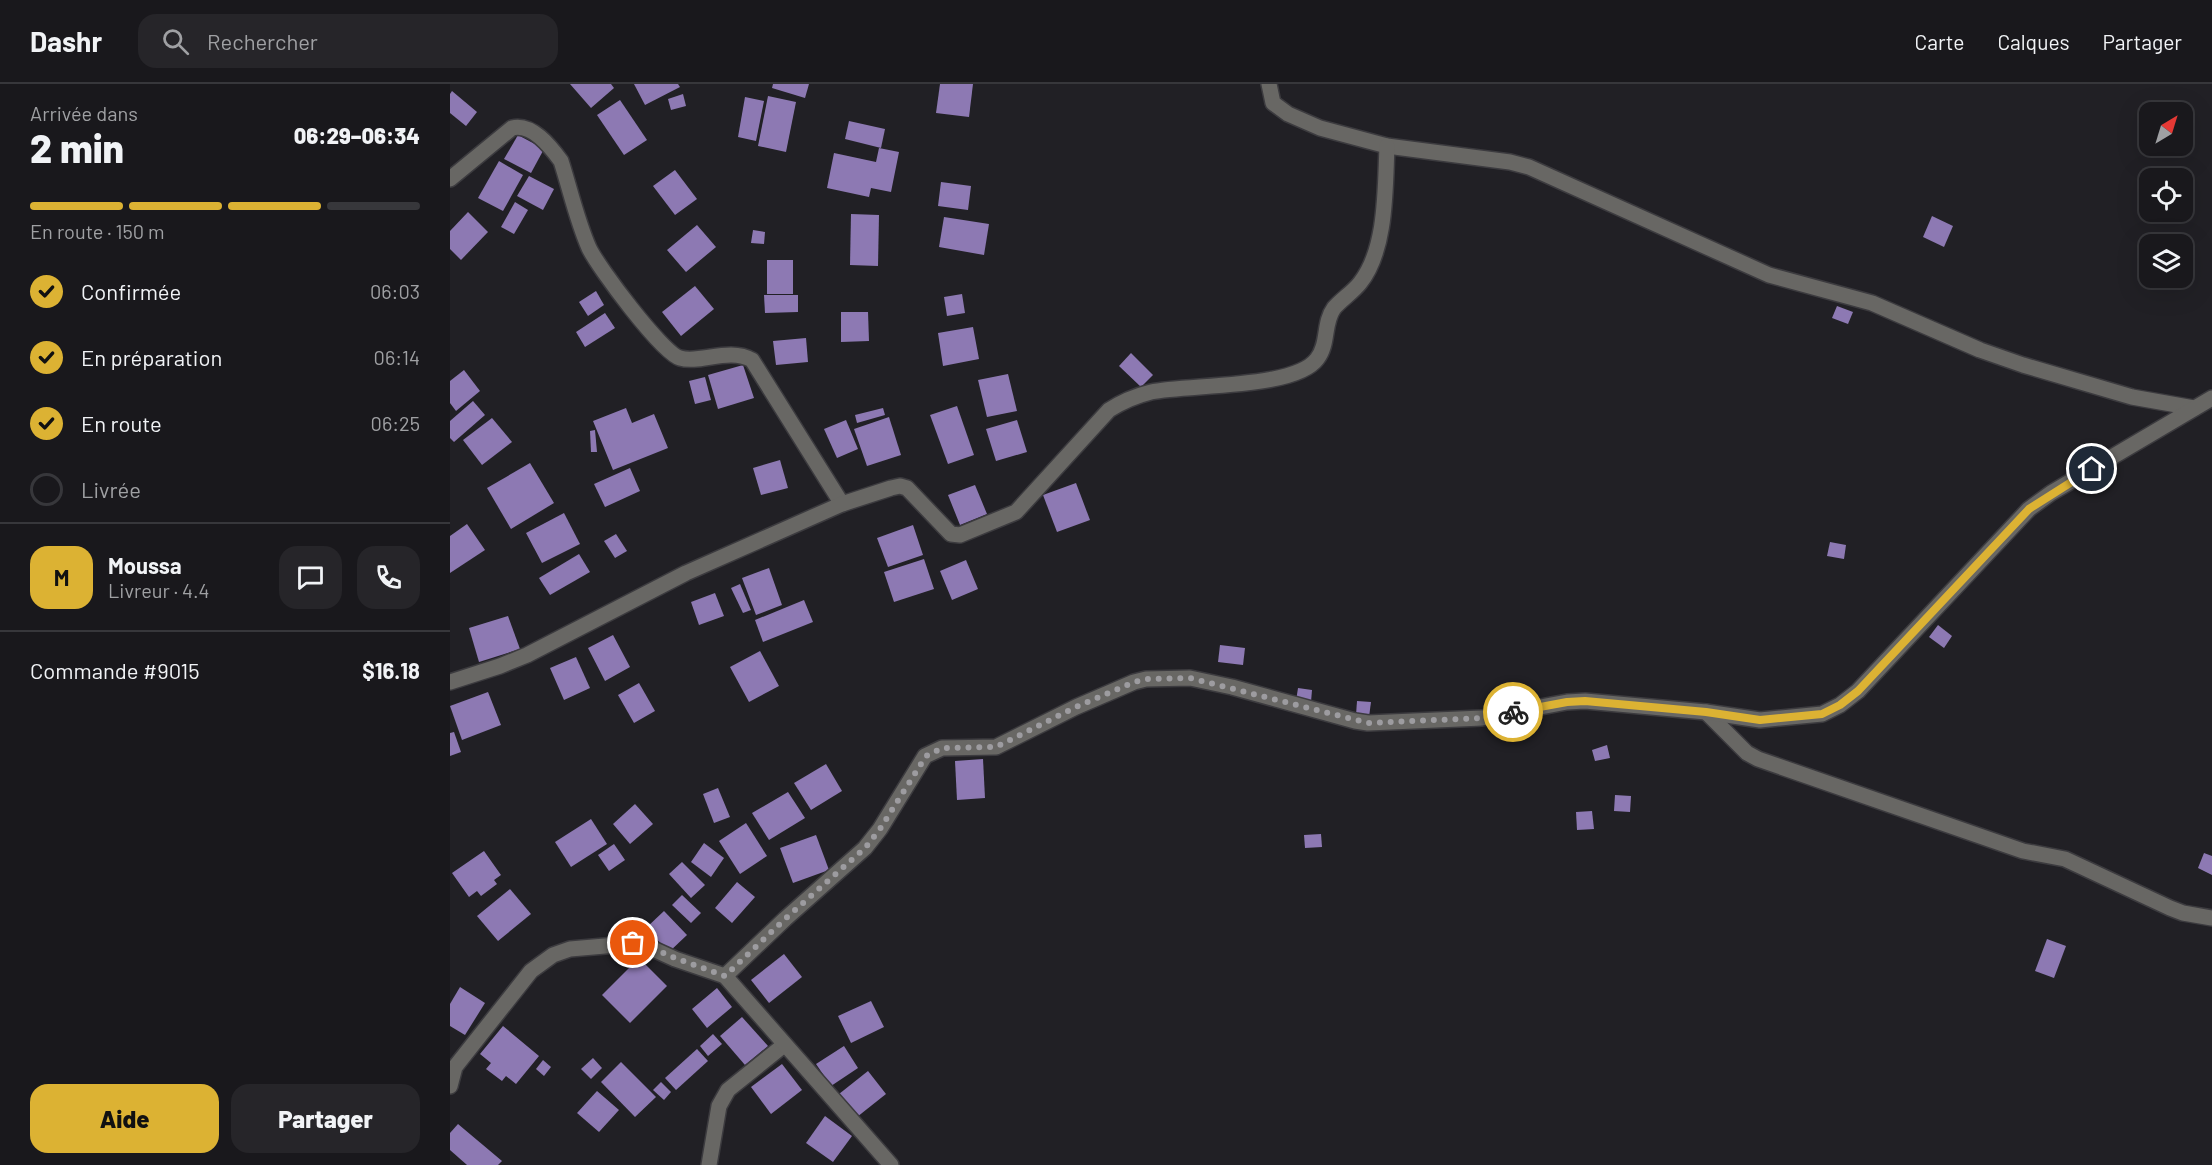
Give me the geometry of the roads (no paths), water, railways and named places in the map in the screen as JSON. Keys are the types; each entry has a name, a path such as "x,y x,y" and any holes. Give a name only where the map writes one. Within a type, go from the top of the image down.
{"street":[{"path":"1269,84 1273,103 1288,114 1320,128 1387,146 1510,162 1529,167 1769,275 1872,303 1980,350 2023,365 2132,397 2194,408"},
{"path":"450,179 512,128 520,126 528,128 553,149 561,161 590,249 662,346 681,359 740,355 752,360 842,504"},
{"path":"450,682 527,655 686,573 842,504 900,486 907,488 951,534 960,535 1016,512 1109,410 1127,399 1152,392 1256,382 1305,371 1317,360 1325,344 1333,309 1361,282 1374,256 1381,229 1387,146"},
{"path":"725,976 865,848 880,829 926,756 942,748 996,747 1076,707 1146,679 1190,678 1368,723 1482,718 1567,702 1585,701 1706,712 1760,720 1822,714 1840,705 1858,691 2029,509 2051,493 2212,398"},
{"path":"1706,712 1747,753 1758,759 2023,851 2065,859 2170,908 2212,918"},
{"path":"450,1086 455,1067 531,971 554,955 570,948 640,943 725,976 891,1165"},
{"path":"709,1165 719,1106 723,1097 728,1090 784,1045"}]}
